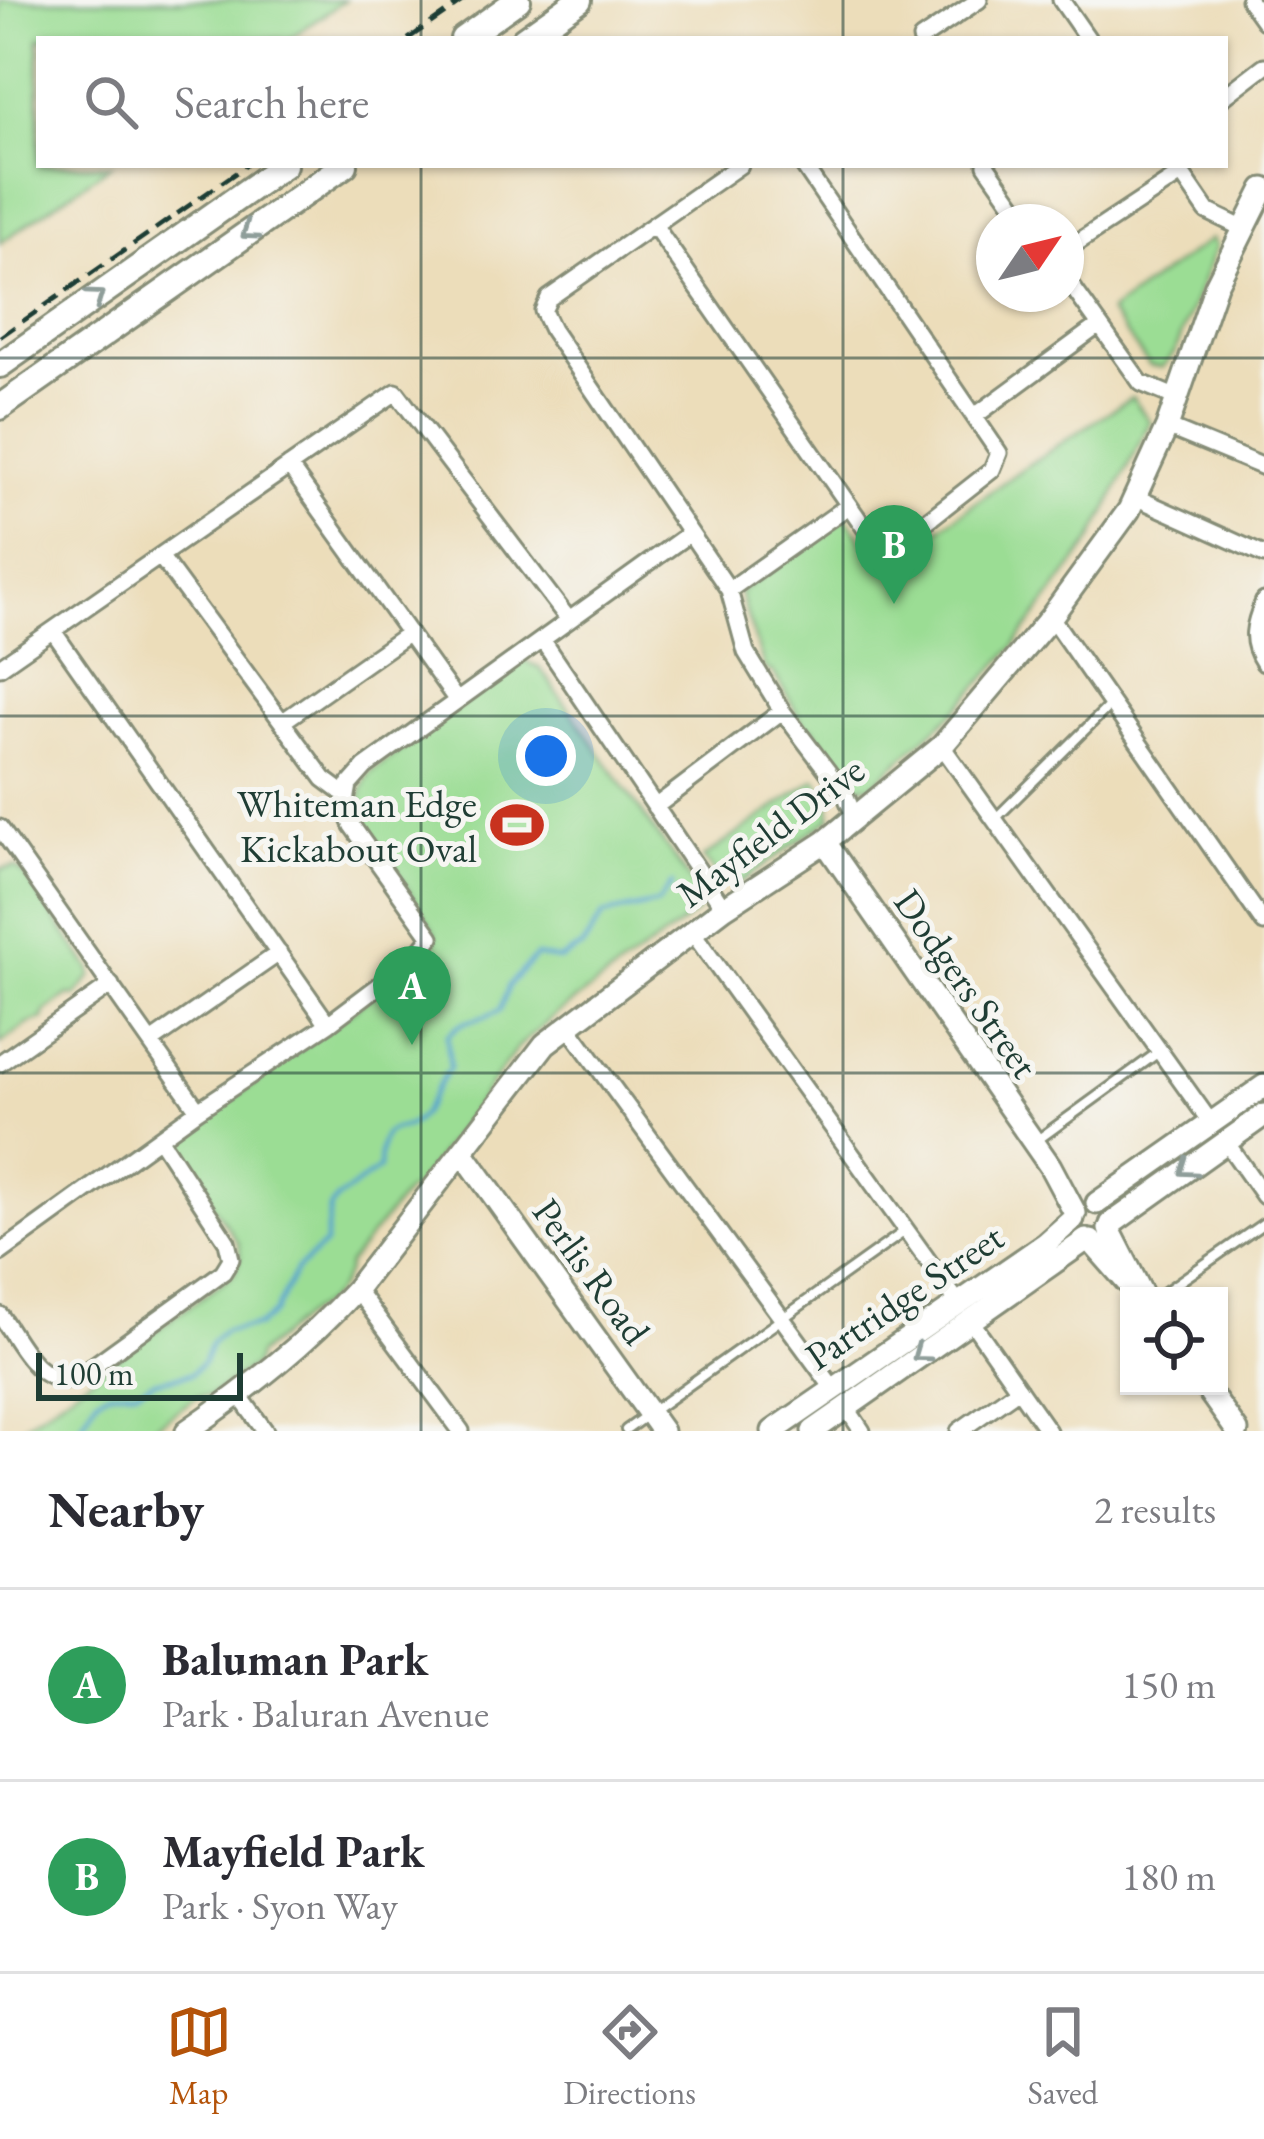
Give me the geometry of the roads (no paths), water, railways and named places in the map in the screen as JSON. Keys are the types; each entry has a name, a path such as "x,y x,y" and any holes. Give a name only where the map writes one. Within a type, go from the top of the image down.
{"main road":[{"path":"467,36 518,0"},
{"path":"528,36 579,0"},
{"path":"0,364 280,168"},
{"path":"0,407 341,168"}],"street":[{"path":"926,36 979,0"},
{"path":"1061,0 1086,36"},
{"path":"1250,0 1264,21"},
{"path":"1228,94 1264,66"},
{"path":"736,168 549,298 544,311 552,330 728,590 746,652 782,711 845,794 854,816"},
{"path":"654,225 871,537 886,544 904,539 992,470 999,452 805,168"},
{"path":"988,168 1013,204"},
{"path":"1084,237 1178,169 1207,211 1244,229"},
{"name":"Mayfield Drive","path":"187,1431 323,1325 463,1153 525,1068 567,1025 724,908 825,842 942,746 1051,617 1135,497 1167,427 1216,285 1264,189"},
{"path":"1084,304 1141,382 1177,398"},
{"path":"975,416 1099,325"},
{"path":"0,667 396,392 569,620"},
{"path":"1167,427 1264,467"},
{"path":"289,466 455,698"},
{"path":"1135,497 1264,555"},
{"path":"728,590 848,506"},
{"path":"0,1253 413,960 431,937 352,826 346,812 349,785 364,767 455,698 543,641 690,533"},
{"path":"160,556 324,779 346,796"},
{"path":"1264,601 1252,630 1264,663"},
{"path":"1051,617 1264,923"},
{"path":"53,631 328,1024"},
{"path":"281,722 409,633"},
{"path":"543,641 724,908"},
{"path":"655,807 782,711"},
{"path":"942,746 1211,1123"},
{"path":"0,828 7,851 111,985 198,1111"},
{"name":"Dodgers Street","path":"825,842 1084,1209"},
{"path":"693,933 1048,1431"},
{"path":"151,1042 279,953"},
{"path":"0,1063 111,985"},
{"path":"567,1025 862,1431"},
{"name":"Partridge Street","path":"773,1431 839,1398 963,1310 1084,1209 1264,1086"},
{"name":"Partridge Street","path":"963,1310 1099,1233 1264,1114"},
{"path":"0,1315 43,1374 63,1381 75,1378 223,1272 231,1259 227,1242 161,1141"},
{"path":"1226,1142 1264,1196"},
{"name":"Perlis Road","path":"463,1153 656,1422"},
{"path":"1099,1233 1077,1234 1084,1209 1106,1209 1099,1233 1135,1287"},
{"path":"356,1289 461,1431"},
{"path":"959,1431 1018,1389"},
{"path":"239,1395 265,1431"},
{"path":"1211,1395 1237,1431"},
{"name":"Partridge Street","path":"813,1431 839,1398"}],"lane":[{"path":"995,819 1111,704"},
{"path":"1034,1142 1162,1050"},
{"path":"1172,1287 1264,1223"},
{"path":"626,1430 656,1422 782,1320 906,1230"}],"waterway":[{"path":"78,1431 97,1398 109,1391 137,1390 154,1381 191,1374 224,1331 258,1326 275,1312 296,1270 325,1244 330,1209 337,1199 379,1169 388,1132 415,1121 427,1106 450,1068 447,1036 459,1026 500,1010 509,985 536,956 559,960 583,946 603,915 658,903 672,884"}],"railway":[{"path":"412,36 464,0"},
{"path":"0,337 243,168"}],"place":[{"name":"Mayfield Park","path":"894,604"},
{"name":"Whiteman Edge Kickabout Oval","path":"517,825"},
{"name":"Baluman Park","path":"412,1045"}]}
